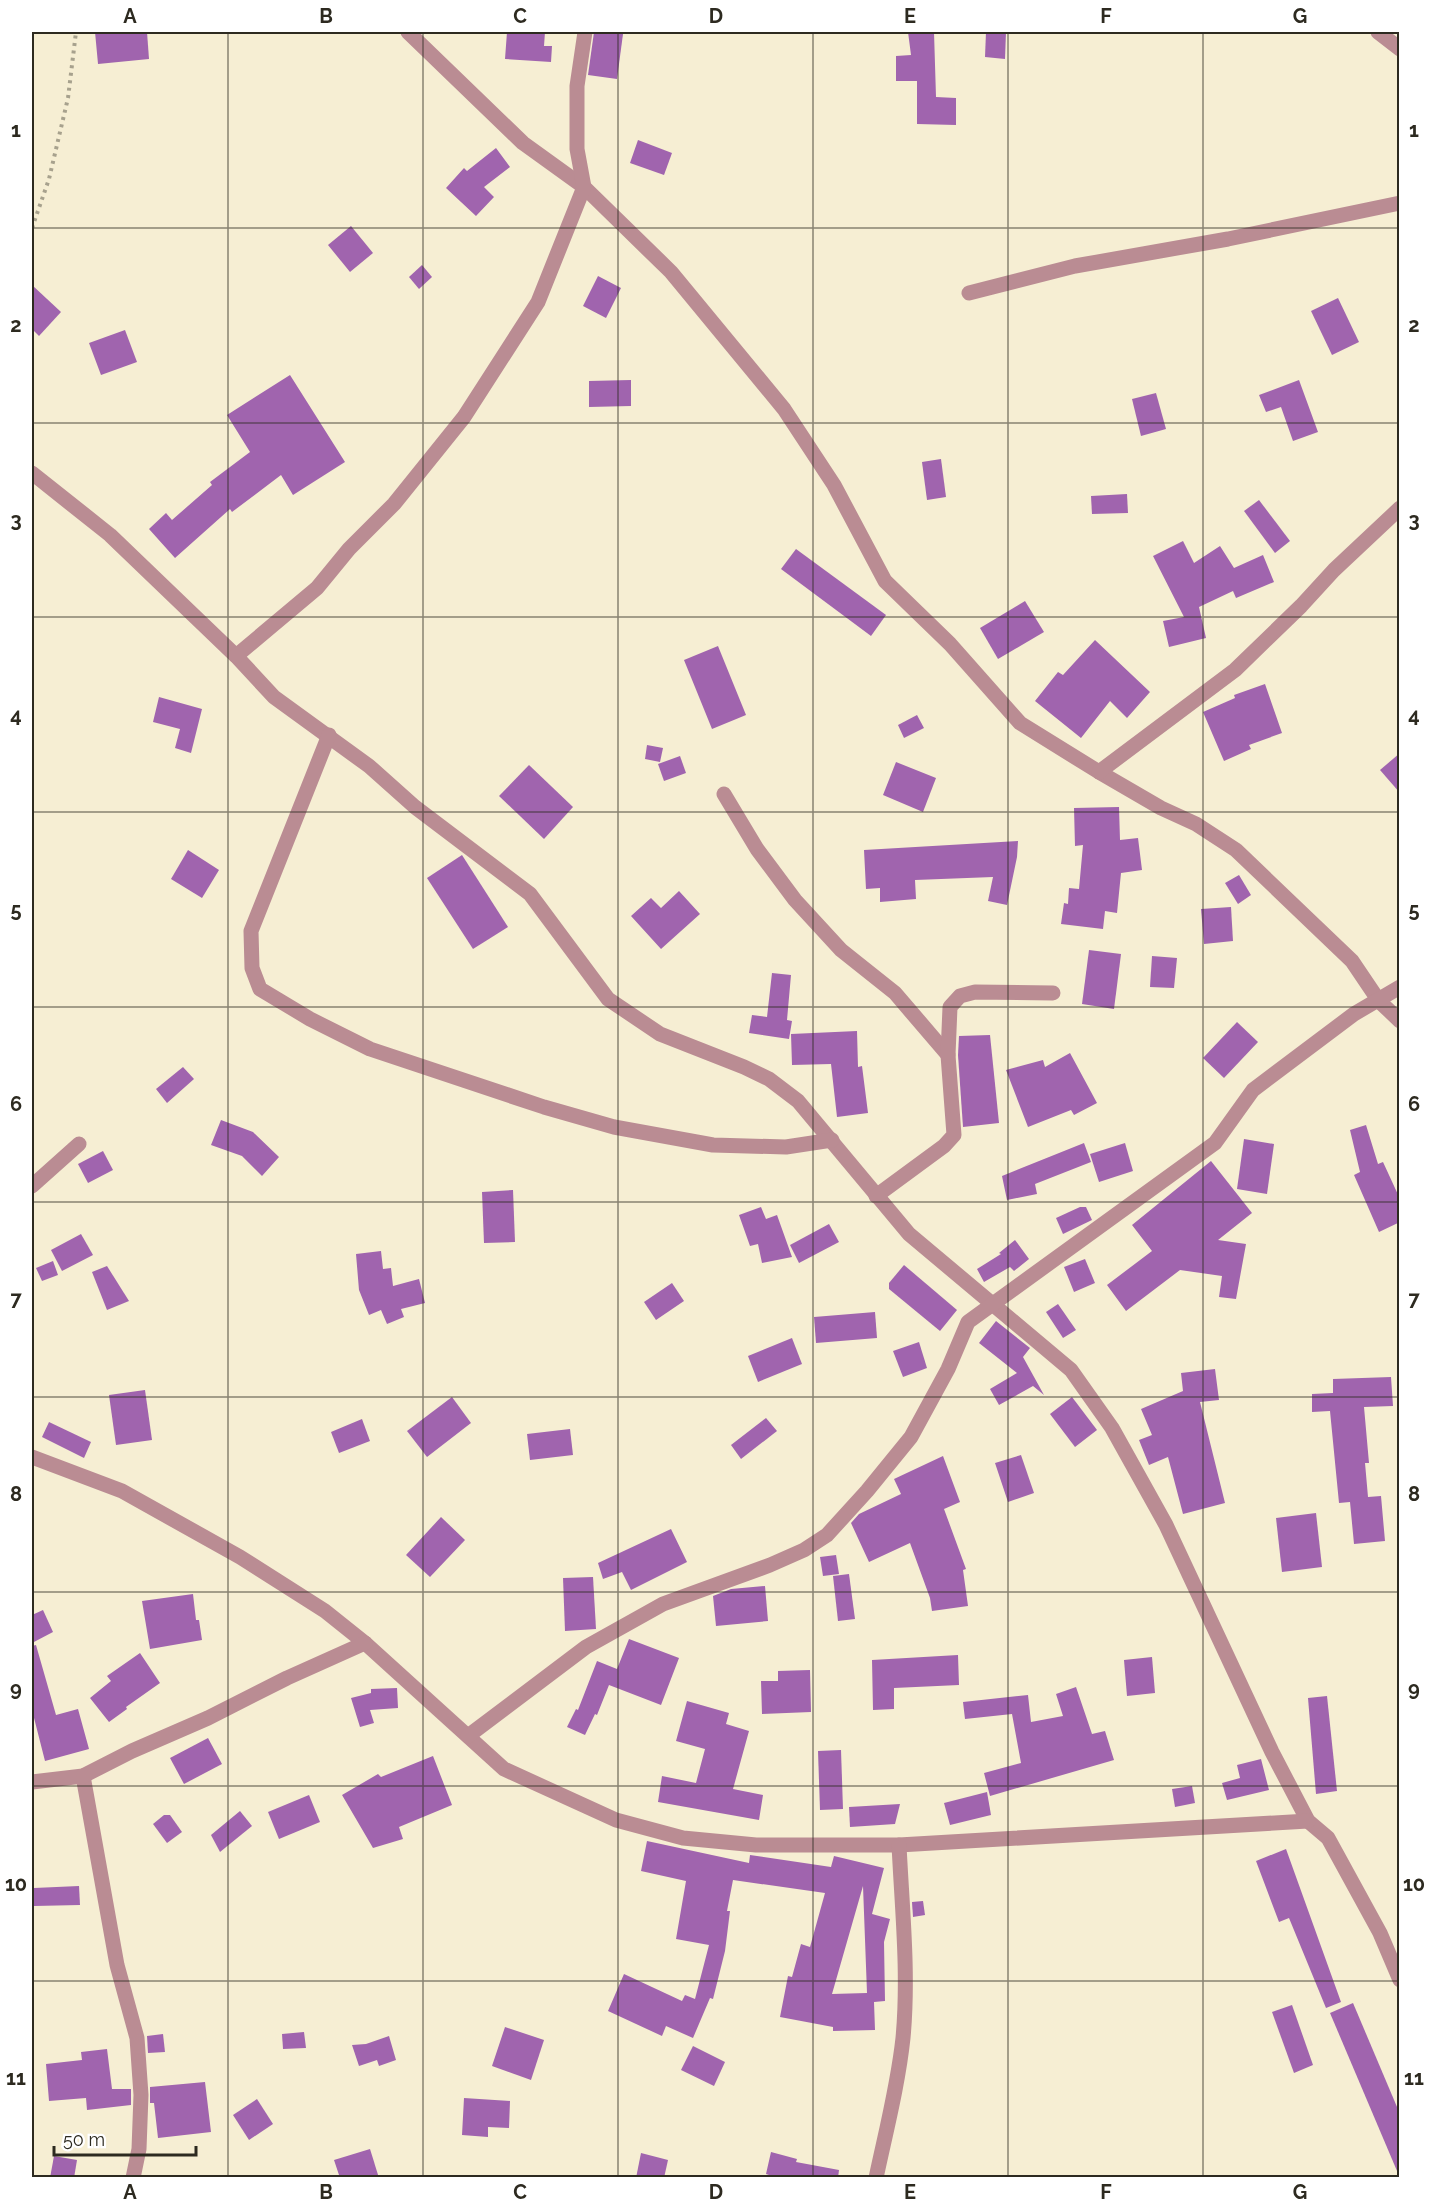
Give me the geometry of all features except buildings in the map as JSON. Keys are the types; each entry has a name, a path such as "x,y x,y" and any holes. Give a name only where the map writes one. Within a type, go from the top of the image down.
{"street":[{"path":"408,32 523,143 584,187 671,272 784,409 834,485 885,581 950,644 1020,723 1099,772 1161,808 1196,824 1236,850 1352,961 1379,1001 1400,1021"},
{"path":"236,657 317,588 349,549 394,504 464,417 538,302 584,187 576,150 577,86 585,32"},
{"path":"1378,32 1400,49"},
{"path":"969,293 1075,266 1228,239 1400,203"},
{"path":"32,473 110,535 274,697 329,735 369,766 415,807 530,894 608,999 660,1034 769,1079 798,1101 909,1234 1071,1370 1112,1428 1166,1525 1272,1752 1308,1821 1328,1838 1397,1964 1400,1980"},
{"path":"1099,772 1235,670 1301,606 1334,570 1400,508"},
{"path":"329,735 251,931 252,968 260,989 310,1019 370,1049 534,1104 614,1127 713,1145 786,1147 832,1140"},
{"path":"724,794 757,849 795,900 841,950 895,993 948,1055"},
{"path":"468,1736 586,1647 663,1604 770,1565 804,1550 827,1535 911,1437 948,1369 968,1322 1215,1143 1253,1090 1354,1014 1400,987"},
{"path":"876,1196 944,1146 954,1135 948,1055 950,1007 960,996 975,992 1053,993"},
{"path":"32,1185 79,1144"},
{"path":"32,1457 122,1491 231,1551 325,1611 365,1642 504,1769 616,1820 683,1838 756,1845 899,1845 1308,1821"},
{"path":"32,1782 83,1776 132,1751 208,1718 287,1677 365,1642"},
{"path":"83,1776 117,1965 137,2038 141,2095 139,2149 133,2178"},
{"path":"876,2178 893,2104 903,2037 904,1967 899,1845"}],"path":[{"path":"32,228 49,179 65,109 76,32"}]}
